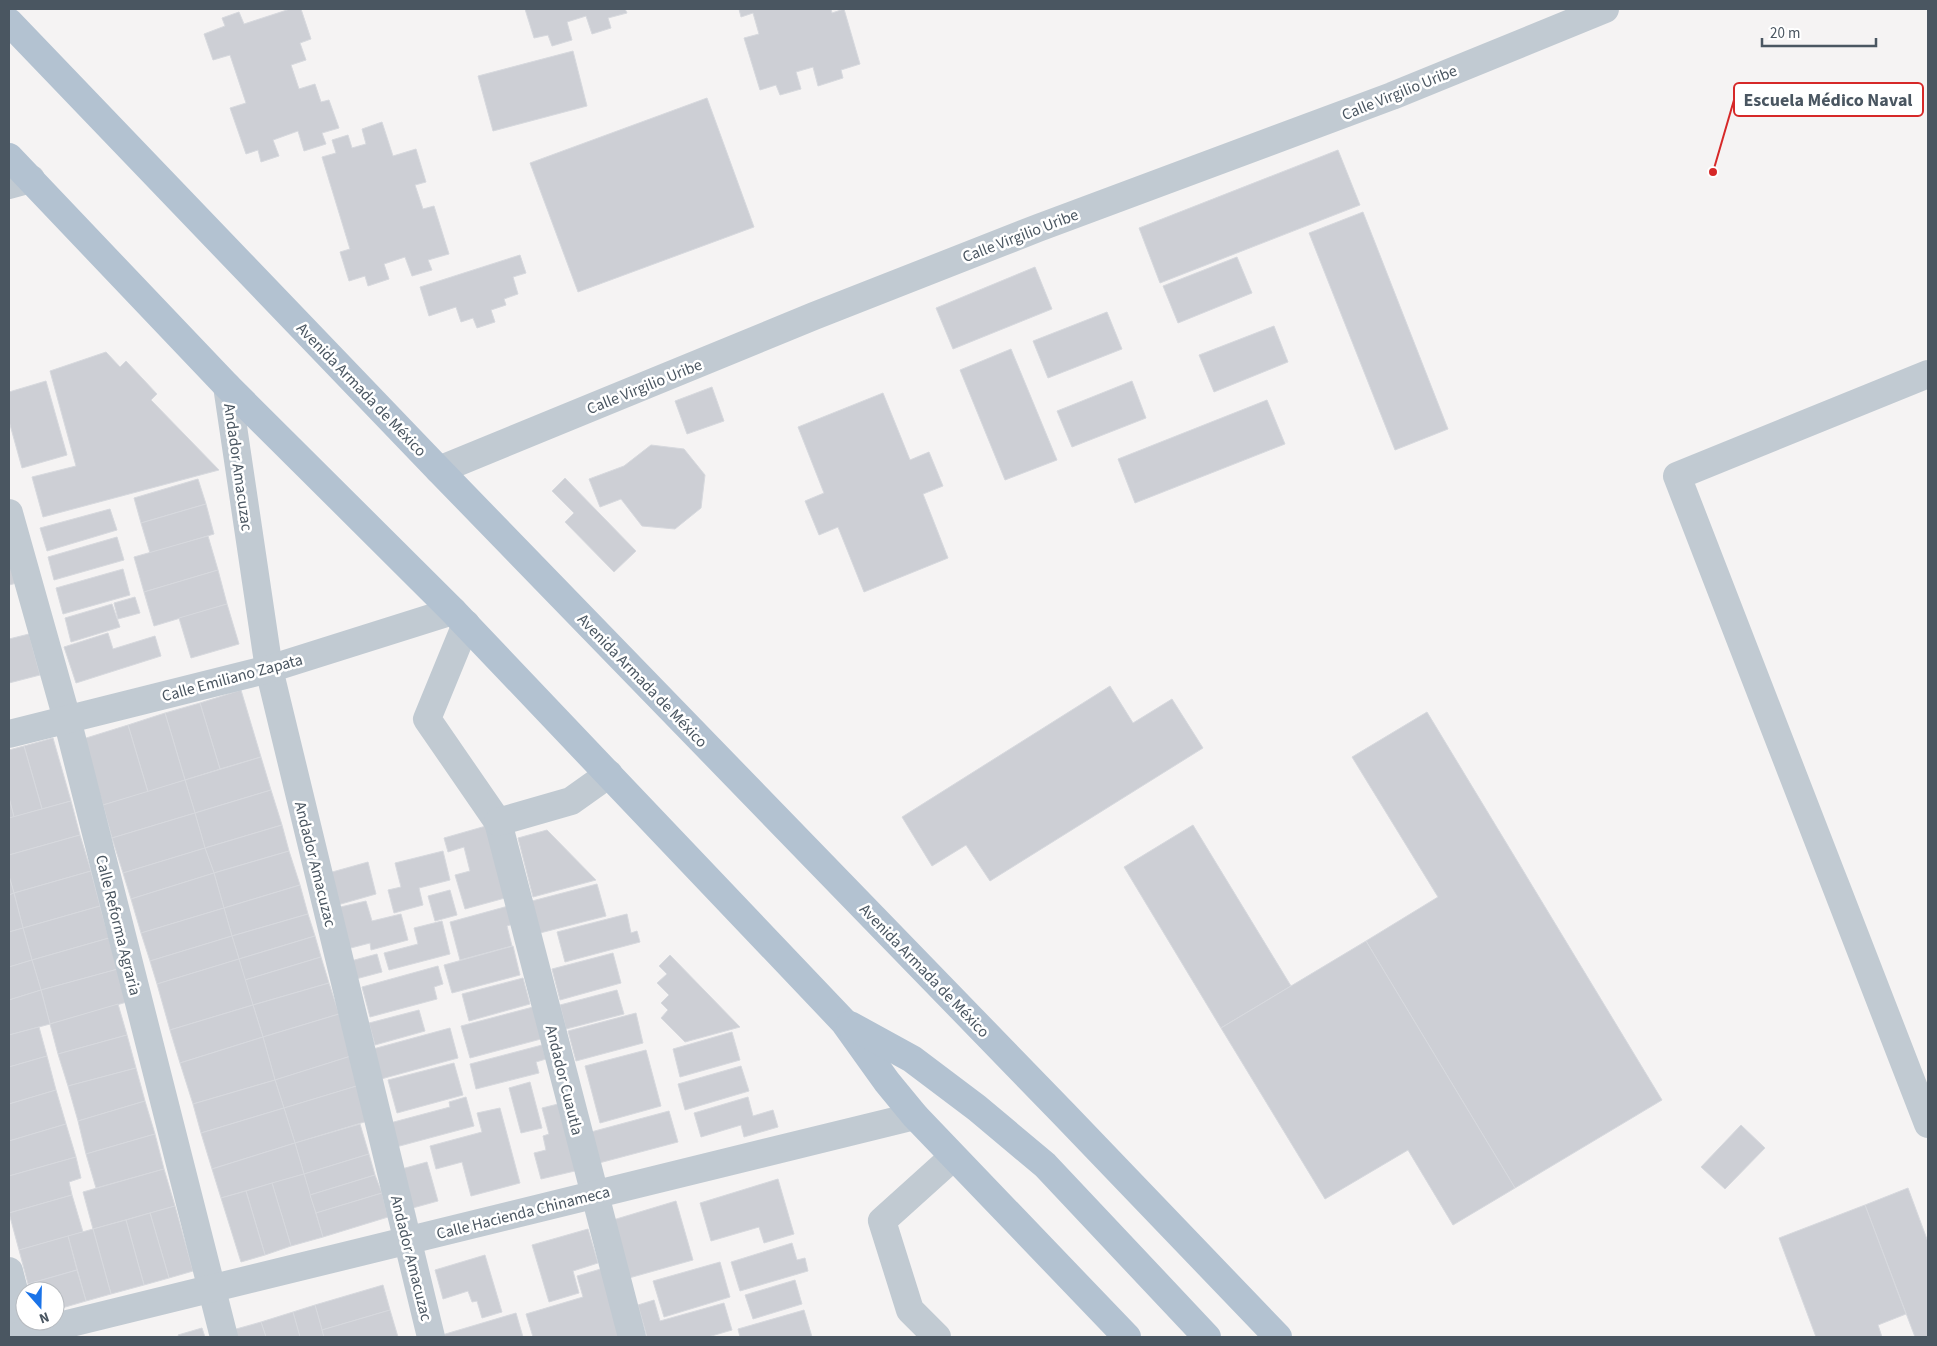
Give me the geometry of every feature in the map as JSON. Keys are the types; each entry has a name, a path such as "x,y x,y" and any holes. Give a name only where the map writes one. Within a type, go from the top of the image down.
{"main road":[{"name":"Avenida Armada de México","path":"9,22 439,470 1009,1056 1278,1337"},
{"path":"9,157 20,182 459,617 844,1022 914,1116 1126,1337"},
{"path":"844,1022 912,1059 977,1108 1045,1165 1207,1337"}],"street":[{"name":"Calle Virgilio Uribe","path":"439,470 814,316 1029,231 1392,96 1605,9"},
{"path":"1928,374 1677,476 1928,1124"},
{"name":"Andador Amacuzac","path":"227,386 269,669 431,1337"},
{"name":"Calle Reforma Agraria","path":"9,514 67,719 224,1337"},
{"name":"Calle Emiliano Zapata","path":"9,734 269,669 459,617"},
{"name":"Andador Cuautla","path":"459,617 427,719 498,822 632,1337"},
{"path":"498,822 572,801 609,774"},
{"name":"Calle Hacienda Chinameca","path":"22,1336 914,1116"},
{"path":"937,1337 910,1310 882,1221 953,1156"},
{"path":"9,1271 22,1336"}],"building":[{"path":"290,9 301,9 311,39 300,43 306,60 291,65 299,89 315,84 321,102 329,100 339,128 322,133 326,144 304,151 298,131 273,140 279,156 261,162 258,150 246,154 230,108 246,103 230,55 213,60 204,34 225,26 222,18 239,12 244,24"},
{"path":"525,9 625,9 627,13 608,18 611,28 592,34 586,16 567,22 572,40 552,46 548,35 534,38"},
{"path":"739,9 831,9 832,13 844,9 860,64 841,70 843,78 818,86 813,67 796,72 801,89 780,95 776,85 760,90 744,38 759,34 753,13 741,17"},
{"path":"573,51 587,106 493,131 478,76"},
{"path":"707,98 754,227 578,292 530,163"},
{"path":"382,122 393,156 416,149 426,182 415,185 423,209 434,206 449,254 428,260 432,270 412,276 405,257 384,264 389,279 368,286 365,276 349,281 340,252 350,249 322,157 336,153 332,140 348,135 352,148 366,144 362,129"},
{"path":"1338,150 1360,205 1160,283 1139,228"},
{"path":"1363,212 1448,429 1395,450 1309,233"},
{"path":"520,255 526,273 513,277 518,294 504,299 506,305 491,310 495,322 477,328 473,318 461,322 456,307 429,316 420,287"},
{"path":"1237,257 1252,293 1178,323 1163,286"},
{"path":"1035,267 1052,309 953,349 936,308"},
{"path":"1107,312 1122,349 1048,378 1033,341"},
{"path":"1274,326 1288,362 1214,392 1199,355"},
{"path":"1011,349 1057,460 1005,480 960,370"},
{"path":"106,352 120,367 126,361 157,394 151,400 219,470 43,517 32,477 76,466 50,371"},
{"path":"46,381 67,455 22,468 9,421 9,392"},
{"path":"1132,381 1146,418 1072,447 1057,411"},
{"path":"712,387 724,421 687,434 675,401"},
{"path":"883,393 910,460 929,452 943,486 923,494 948,558 864,592 838,527 819,535 805,501 824,493 798,427"},
{"path":"1267,400 1285,444 1135,503 1118,459"},
{"path":"651,445 684,449 705,475 701,508 675,529 642,526 621,499 600,507 589,479 624,466"},
{"path":"565,478 636,551 614,572 565,522 574,513 552,491"},
{"path":"198,479 206,504 141,523 134,498"},
{"path":"206,504 214,534 150,553 141,523"},
{"path":"110,509 117,530 47,551 40,528"},
{"path":"208,536 218,570 144,592 134,557"},
{"path":"117,537 124,560 54,580 48,557"},
{"path":"9,559 17,583 9,585"},
{"path":"123,569 130,595 63,614 56,588"},
{"path":"218,570 227,604 154,626 144,592"},
{"path":"135,597 140,613 118,619 114,603"},
{"path":"112,604 120,627 71,642 65,618"},
{"path":"227,604 239,644 191,658 179,618"},
{"path":"108,633 113,649 155,636 161,656 76,683 64,647"},
{"path":"29,634 40,675 9,683 9,639"},
{"path":"1110,686 1133,723 1172,699 1203,748 990,881 966,845 932,866 902,817"},
{"path":"241,690 261,757 220,769 200,703"},
{"path":"200,703 220,769 185,780 165,713"},
{"path":"1427,712 1662,1100 1515,1188 1366,941 1438,897 1352,757"},
{"path":"165,713 185,780 148,792 128,725"},
{"path":"128,725 148,792 103,805 83,739"},
{"path":"53,738 71,801 42,809 24,746"},
{"path":"24,746 42,809 14,817 9,798 9,750"},
{"path":"261,757 271,790 195,813 185,780"},
{"path":"185,780 195,813 112,838 103,805"},
{"path":"271,790 282,825 205,848 195,813"},
{"path":"9,798 14,817 9,818"},
{"path":"71,801 80,835 9,855 9,818"},
{"path":"195,813 205,848 123,873 112,838"},
{"path":"282,825 289,851 214,873 205,848"},
{"path":"1193,825 1291,986 1221,1028 1124,867"},
{"path":"486,826 505,898 465,909 455,875 470,871 464,847 448,852 444,838"},
{"path":"547,830 596,880 533,897 518,838"},
{"path":"80,835 91,871 14,893 9,876 9,855"},
{"path":"205,848 214,873 131,899 123,873"},
{"path":"289,851 300,885 224,908 214,873"},
{"path":"443,851 450,880 419,888 423,905 394,913 388,890 401,887 395,863"},
{"path":"368,862 376,894 334,906 325,874"},
{"path":"91,871 100,906 23,928 14,893"},
{"path":"214,873 224,908 141,933 131,899"},
{"path":"9,876 14,893 9,895"},
{"path":"597,884 606,916 540,933 532,901"},
{"path":"300,885 308,914 232,936 224,908"},
{"path":"450,890 457,915 435,921 428,896"},
{"path":"14,893 23,928 9,932 9,895"},
{"path":"366,901 372,921 401,914 408,940 371,950 370,943 343,950 332,909"},
{"path":"512,905 516,923 507,926 512,946 460,960 450,922"},
{"path":"100,906 109,938 32,960 23,928"},
{"path":"224,908 232,936 150,961 141,933"},
{"path":"308,914 315,936 239,959 232,936"},
{"path":"627,914 631,933 637,931 640,942 565,962 557,932"},
{"path":"442,921 450,954 389,970 384,953 418,944 414,928"},
{"path":"23,928 32,960 9,967 9,932"},
{"path":"232,936 239,959 157,984 150,961"},
{"path":"315,936 321,957 245,980 239,959"},
{"path":"109,938 118,969 41,990 32,960"},
{"path":"1366,941 1515,1188 1453,1225 1408,1150 1325,1199 1221,1028"},
{"path":"513,946 520,975 452,993 444,965"},
{"path":"613,953 621,983 560,1000 552,969"},
{"path":"377,954 382,972 352,980 347,962"},
{"path":"670,955 740,1027 685,1042 661,1018 668,1010 661,1003 669,995 657,983 667,974 659,966"},
{"path":"321,957 329,983 253,1005 245,980"},
{"path":"239,959 253,1005 170,1030 157,984"},
{"path":"32,960 41,990 9,1000 9,967"},
{"path":"438,966 443,984 434,987 437,999 370,1017 362,987"},
{"path":"118,969 127,1002 50,1024 41,990"},
{"path":"523,978 530,1004 469,1021 462,994"},
{"path":"329,983 339,1014 263,1037 253,1005"},
{"path":"41,990 50,1024 9,1035 9,1000"},
{"path":"617,990 624,1014 566,1029 560,1005"},
{"path":"118,1004 127,1035 58,1054 50,1024"},
{"path":"253,1005 263,1037 180,1063 170,1030"},
{"path":"533,1007 541,1039 470,1058 461,1026"},
{"path":"419,1010 425,1031 375,1045 369,1023"},
{"path":"636,1013 643,1043 576,1061 568,1031"},
{"path":"339,1014 351,1056 275,1080 263,1037"},
{"path":"39,1027 47,1056 9,1067 9,1035"},
{"path":"450,1028 458,1058 381,1079 373,1049"},
{"path":"732,1032 740,1060 680,1077 673,1049"},
{"path":"127,1035 136,1068 68,1086 58,1054"},
{"path":"263,1037 275,1080 193,1104 180,1063"},
{"path":"542,1045 546,1059 536,1062 539,1073 476,1089 470,1064"},
{"path":"646,1050 661,1106 600,1123 585,1066"},
{"path":"47,1056 56,1090 9,1104 9,1067"},
{"path":"351,1056 360,1085 284,1108 275,1080"},
{"path":"454,1063 463,1095 397,1113 388,1080"},
{"path":"741,1066 749,1091 685,1110 678,1084"},
{"path":"136,1068 145,1101 78,1121 68,1086"},
{"path":"275,1080 284,1108 201,1133 193,1104"},
{"path":"530,1082 542,1128 521,1133 509,1088"},
{"path":"360,1085 371,1120 295,1143 284,1108"},
{"path":"56,1090 66,1124 9,1141 9,1104"},
{"path":"466,1097 474,1126 396,1147 390,1123 450,1107 449,1102"},
{"path":"748,1097 753,1116 773,1110 778,1127 744,1137 741,1125 701,1137 694,1113"},
{"path":"145,1101 155,1134 86,1154 78,1121"},
{"path":"562,1103 579,1170 541,1179 534,1153 546,1150 543,1136 549,1134 542,1108"},
{"path":"284,1108 295,1143 212,1169 201,1133"},
{"path":"500,1108 520,1183 471,1196 462,1162 436,1169 430,1146 482,1132 477,1113"},
{"path":"669,1111 678,1142 599,1163 591,1132"},
{"path":"66,1124 76,1157 9,1176 9,1141"},
{"path":"360,1124 369,1154 304,1174 295,1143"},
{"path":"1741,1125 1765,1148 1725,1189 1701,1167"},
{"path":"155,1134 164,1169 96,1188 86,1154"},
{"path":"295,1143 304,1174 221,1198 212,1169"},
{"path":"369,1154 375,1175 310,1195 304,1174"},
{"path":"76,1157 81,1178 69,1182 72,1195 9,1213 9,1176"},
{"path":"427,1162 438,1201 409,1209 398,1170"},
{"path":"164,1169 175,1206 93,1229 83,1192"},
{"path":"304,1174 323,1237 291,1246 272,1183"},
{"path":"375,1175 382,1193 316,1213 310,1195"},
{"path":"778,1179 794,1234 764,1243 759,1227 711,1241 700,1203"},
{"path":"272,1183 291,1246 265,1255 246,1191"},
{"path":"1908,1188 1928,1242 1928,1337 1915,1337 1865,1205"},
{"path":"246,1191 265,1255 241,1262 221,1198"},
{"path":"382,1193 388,1217 323,1237 316,1213"},
{"path":"72,1195 83,1232 19,1250 9,1213"},
{"path":"676,1201 693,1260 629,1278 613,1220"},
{"path":"1865,1205 1906,1314 1878,1325 1882,1337 1816,1337 1779,1238"},
{"path":"175,1206 193,1271 169,1278 150,1213"},
{"path":"150,1213 169,1278 144,1285 126,1220"},
{"path":"126,1220 144,1285 111,1294 93,1229"},
{"path":"93,1229 111,1294 86,1301 68,1236"},
{"path":"588,1229 598,1263 573,1271 579,1293 549,1302 532,1245"},
{"path":"68,1236 77,1270 38,1281 27,1281 19,1250"},
{"path":"792,1243 797,1260 805,1258 808,1271 740,1291 731,1262"},
{"path":"485,1255 502,1312 482,1318 477,1301 472,1302 468,1291 443,1299 435,1270"},
{"path":"720,1262 730,1297 664,1317 653,1281"},
{"path":"604,1268 624,1337 533,1337 526,1314 583,1297 577,1276"},
{"path":"77,1270 86,1301 65,1307 65,1281 38,1281"},
{"path":"795,1280 802,1304 753,1319 745,1295"},
{"path":"383,1285 390,1310 322,1330 315,1305"},
{"path":"654,1300 660,1321 724,1303 732,1330 708,1337 647,1337 638,1305"},
{"path":"315,1305 324,1337 300,1337 293,1312"},
{"path":"390,1310 398,1337 324,1337 322,1330"},
{"path":"804,1310 812,1337 740,1337 738,1329"},
{"path":"293,1312 300,1337 266,1337 261,1322"},
{"path":"516,1313 523,1337 443,1337 442,1335"},
{"path":"261,1322 266,1337 231,1337 229,1331"},
{"path":"202,1328 205,1337 179,1337 178,1335"}],"place":[{"name":"Escuela Médico Naval","path":"1713,172"}]}
